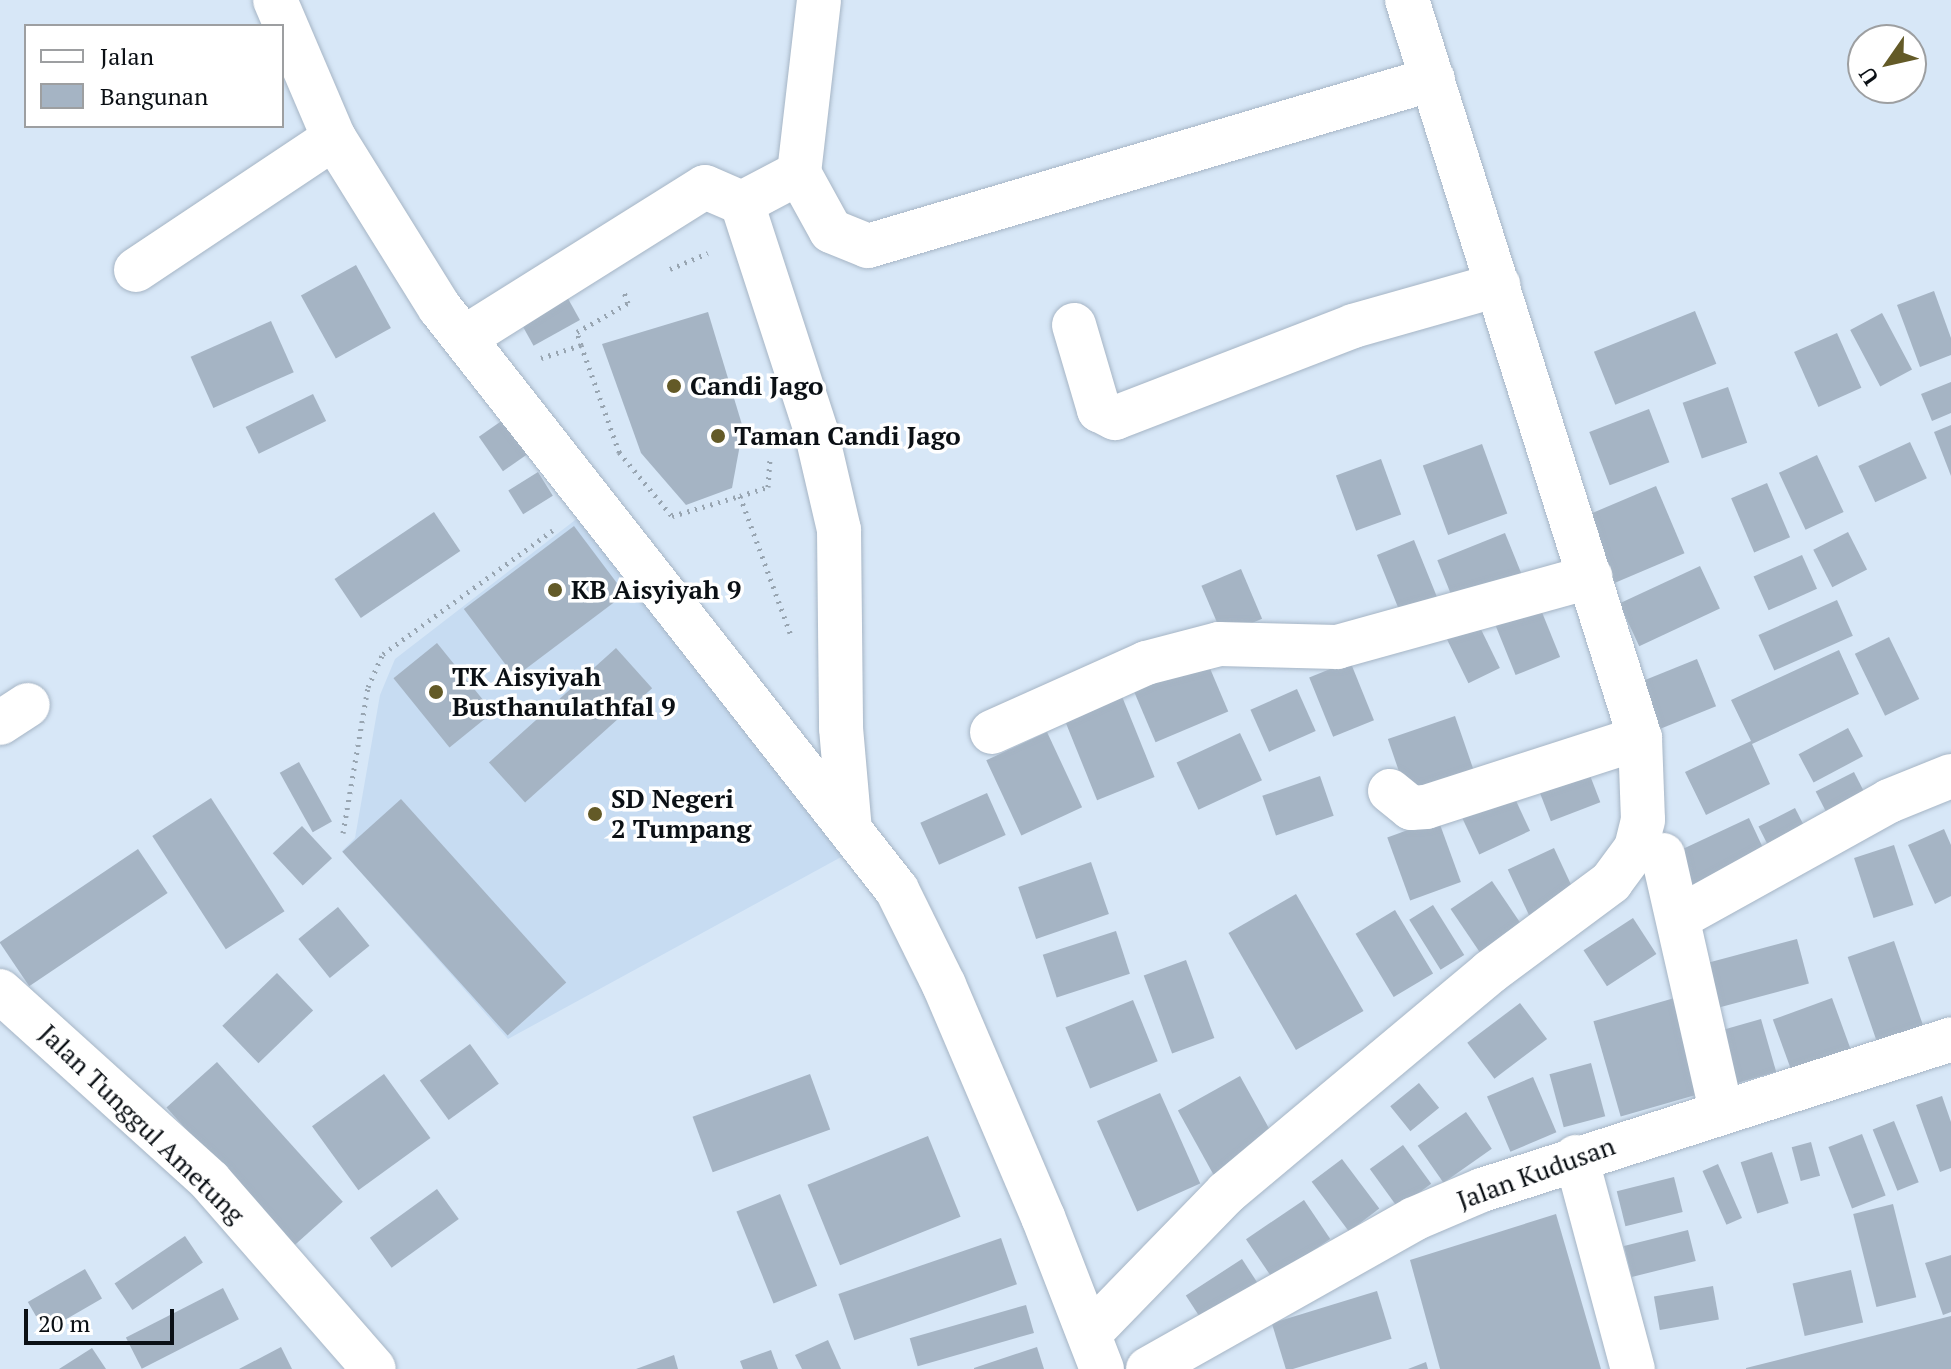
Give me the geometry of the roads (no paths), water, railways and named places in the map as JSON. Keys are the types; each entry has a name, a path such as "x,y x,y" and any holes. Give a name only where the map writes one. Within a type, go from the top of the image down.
{"street":[{"path":"275,0 334,138 464,338 897,890 944,985 1095,1352 1226,1193 1490,972 1611,882 1636,848 1643,820 1640,738 1407,0"},
{"path":"819,0 799,173 831,231 868,246 1433,79"},
{"path":"136,270 334,138"},
{"path":"742,203 799,173"},
{"path":"464,338 705,187 742,203 816,431 839,530 841,728 850,830"},
{"path":"1074,325 1099,410 1115,418 1353,326 1498,285"},
{"path":"992,732 1146,663 1219,644 1337,647 1590,577"},
{"path":"1390,791 1411,808 1426,807 1640,738"},
{"path":"1680,917 1889,801 1951,776"},
{"path":"1663,855 1680,917 1721,1111"},
{"name":"Jalan Tunggul Ametung","path":"0,991 210,1181 374,1369"},
{"name":"Jalan Kudusan","path":"1148,1369 1414,1219 1576,1157 1951,1039"},
{"path":"1576,1157 1633,1369"}],"place":[{"name":"Candi Jago","path":"674,386"},
{"name":"Taman Candi Jago","path":"718,436"},
{"name":"KB Aisyiyah 9","path":"555,590"},
{"name":"TK Aisyiyah Busthanulathfal 9","path":"436,692"},
{"name":"SD Negeri 2 Tumpang","path":"595,814"}]}
